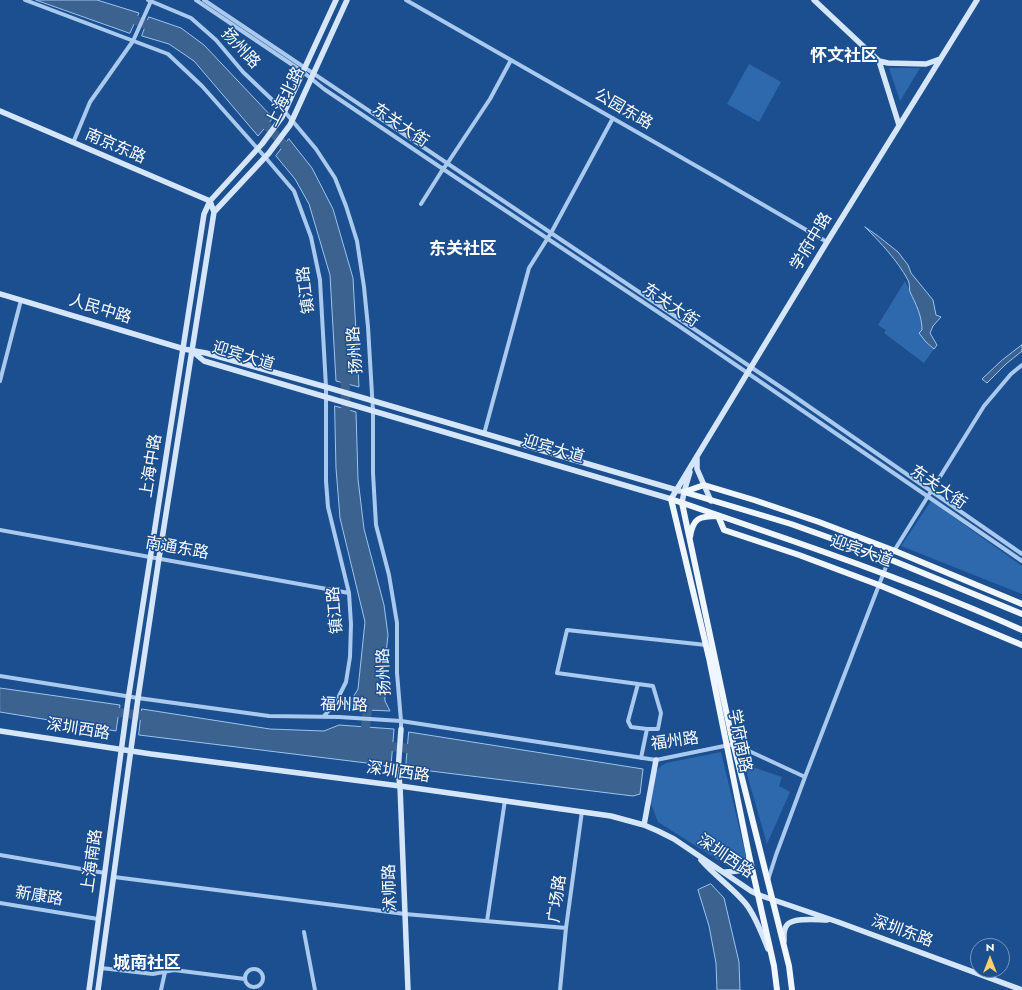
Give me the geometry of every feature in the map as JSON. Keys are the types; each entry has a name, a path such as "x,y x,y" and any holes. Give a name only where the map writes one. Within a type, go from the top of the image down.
{"main road":[{"name":"上海北路","path":"210,201 260,146 284,114 336,0"},
{"name":"上海北路","path":"214,212 267,155 290,125 347,0"},
{"path":"814,0 879,61 899,126"},
{"name":"学府中路","path":"672,499 697,455 827,242 977,0"},
{"path":"879,61 888,63 926,64 940,59"},
{"name":"南京东路","path":"0,111 210,201"},
{"path":"210,201 214,212"},
{"name":"上海中路","path":"123,736 204,214 210,201"},
{"name":"上海中路","path":"133,738 159,558 214,212"},
{"name":"人民中路","path":"0,294 192,351"},
{"name":"迎宾大道","path":"192,351 206,353 362,397 790,524 889,559 1022,614"},
{"name":"迎宾大道","path":"192,351 204,361 672,499 718,516 789,539 883,574 1022,630"},
{"path":"697,455 697,469 711,500"},
{"path":"682,503 684,492 697,455"},
{"path":"684,492 704,485 813,520 895,551 1022,604"},
{"name":"学府南路","path":"672,499 731,745 784,945 789,966 792,990"},
{"name":"学府南路","path":"682,503 731,745 749,855 759,895 777,990"},
{"path":"689,541 692,526 698,518 718,516 724,530 879,584 1022,645"},
{"name":"扬州路","path":"400,786 398,771 401,730"},
{"name":"深圳西路","path":"0,731 121,750 505,800 611,816 644,825 674,839 759,895 773,900"},
{"name":"上海南路","path":"89,990 123,736"},
{"name":"上海南路","path":"98,990 133,738"},
{"path":"644,825 656,760"},
{"name":"沭师路","path":"400,786 408,990"},
{"path":"697,855 711,872 746,904 757,924 772,960"},
{"path":"722,872 738,871 748,867 749,855"},
{"name":"深圳东路","path":"773,900 832,920 1022,990"},
{"path":"784,945 784,930 788,924 795,921 832,920"}],"street":[{"name":"镇江路","path":"25,0 168,54 202,86 260,146 294,191 311,237 320,280 326,387 326,481 328,507 349,593 351,624 350,657 346,682 335,704 323,717"},
{"path":"196,0 304,70"},
{"path":"204,0 304,70"},
{"name":"公园东路","path":"406,0 827,242"},
{"path":"73,143 90,102 133,41 149,1"},
{"name":"扬州路","path":"149,1 192,18 216,40 243,72 284,114 293,120 316,149 335,178 346,206 357,241 364,287 373,411 373,473 376,526 389,575 397,623 397,673 401,730"},
{"path":"421,204 490,99 511,60"},
{"name":"东关大街","path":"304,70 443,169 679,326 1022,561"},
{"name":"东关大街","path":"312,76 551,233 932,491 1022,554"},
{"path":"484,434 528,271 551,233 613,118"},
{"path":"0,381 21,300"},
{"path":"768,881 805,777 889,559 929,497 984,406 1011,374 1022,365"},
{"name":"南通东路","path":"0,530 349,593"},
{"path":"638,684 628,721 631,726 647,729 658,729 660,713 653,686 557,673 567,630 706,645"},
{"name":"福州路","path":"0,676 138,700 269,716 339,717 401,721 656,760 731,745"},
{"path":"642,758 647,729"},
{"path":"731,745 805,777"},
{"path":"487,921 505,800"},
{"name":"广场路","path":"560,990 566,928 582,811"},
{"path":"0,855 105,873"},
{"path":"114,877 405,914 566,928"},
{"name":"新康路","path":"0,903 98,919"},
{"path":"304,932 315,990"},
{"path":"101,968 153,974 174,970 245,979"},
{"path":"251,970 259,972 262,977 262,983 251,988 245,979 246,974 251,970"},
{"path":"161,990 165,972"}],"shaded area":[{"path":"36,0 97,0 139,13 130,33"},
{"path":"149,17 181,28 204,45 273,118 258,136 194,61 169,44 142,36"},
{"path":"749,64 781,82 759,122 727,104"},
{"path":"889,68 920,68 900,101"},
{"path":"289,139 312,168 333,209 353,278 359,387 336,381 330,275 309,204 295,179 276,156"},
{"path":"865,227 898,252 908,265 911,273 933,300 936,315 941,317 933,326 930,333 937,345 934,349 919,333 922,330 920,315 910,292 908,280 894,259"},
{"path":"905,281 918,307 922,330 926,342 934,349 924,363 884,333 886,330 878,325"},
{"path":"1022,345 1022,351 1006,364 987,383 982,379 1001,361"},
{"path":"335,406 356,412 358,479 364,529 384,605 388,635 384,673 385,701 390,711 346,709 358,689 365,622 340,518 336,468"},
{"path":"931,501 1022,566 1022,594 901,546"},
{"path":"0,688 120,705 116,731 0,712"},
{"path":"142,709 270,729 324,731 339,725 394,729 391,766 139,735"},
{"path":"409,732 643,769 640,794 633,796 406,768"},
{"path":"721,752 746,856 744,862 736,868 729,867 658,822 651,804 654,773 661,766 666,763"},
{"path":"744,764 782,777 779,786 790,792 767,844"},
{"path":"711,884 724,898 739,962 740,990 717,990 716,963 709,926 698,890"}],"waterway":[{"path":"126,16 157,29"},
{"path":"259,117 292,154"},
{"path":"345,371 346,420"},
{"path":"364,738 369,699"},
{"path":"108,711 153,717"},
{"path":"380,745 419,750"}],"district":[{"name":"怀文社区","path":"844,57"},
{"name":"东关社区","path":"463,250"},
{"name":"城南社区","path":"147,964"}]}
